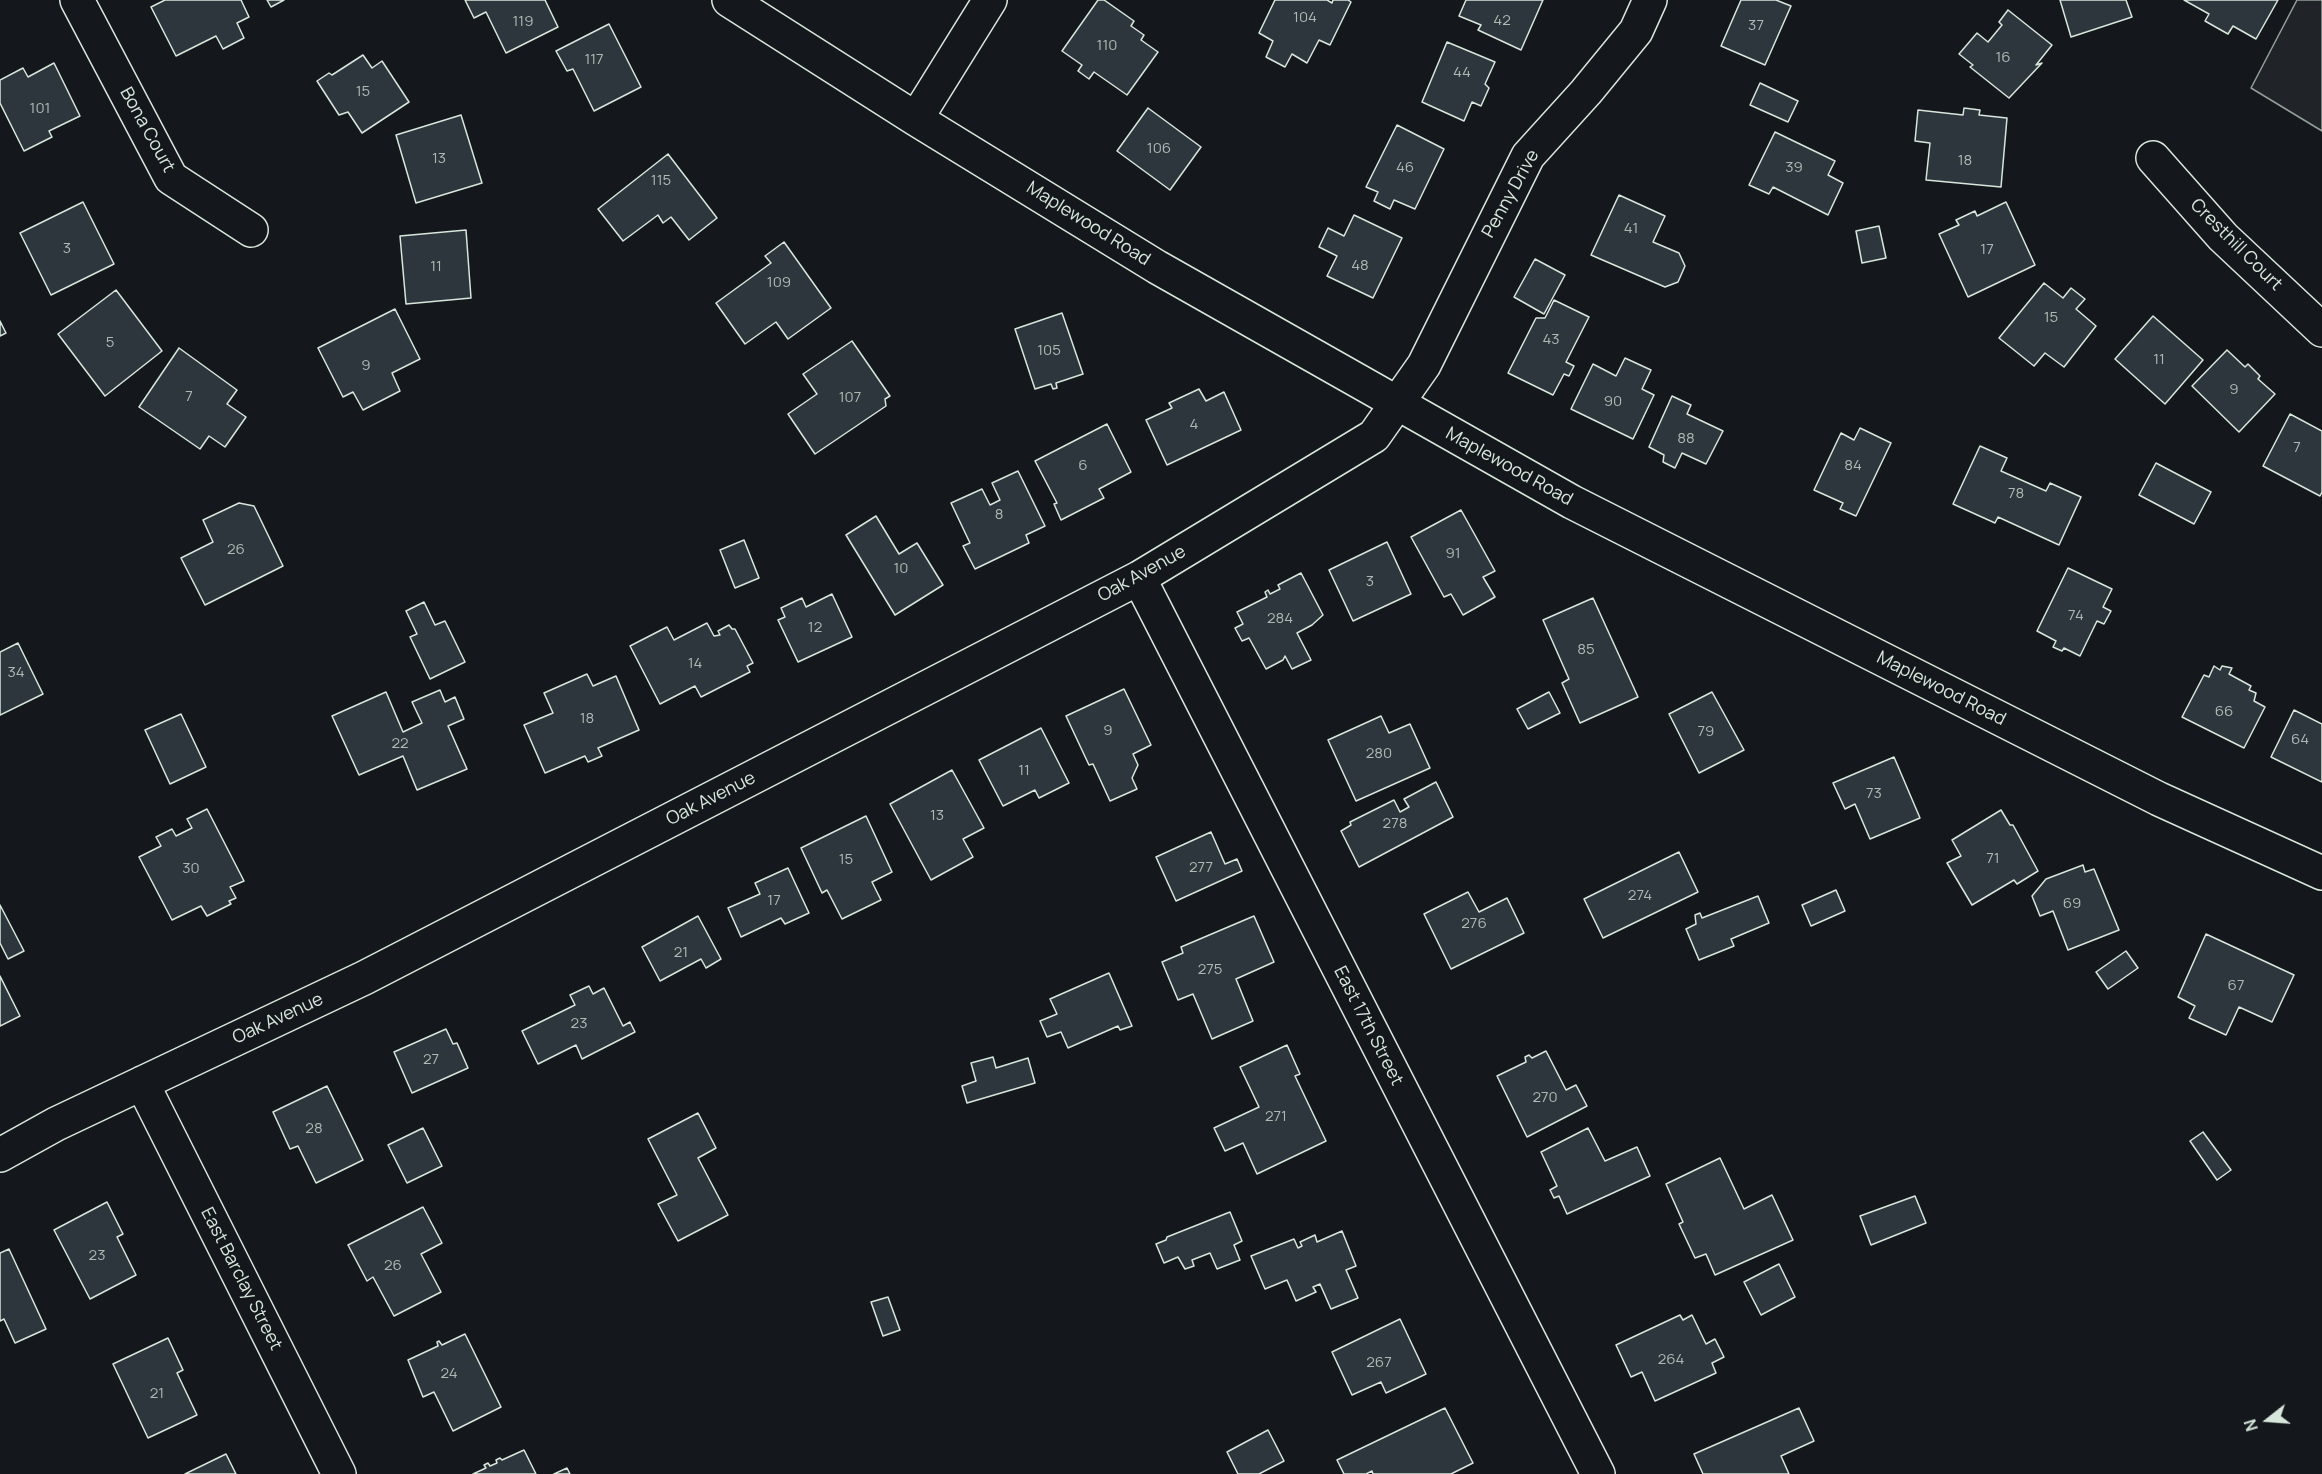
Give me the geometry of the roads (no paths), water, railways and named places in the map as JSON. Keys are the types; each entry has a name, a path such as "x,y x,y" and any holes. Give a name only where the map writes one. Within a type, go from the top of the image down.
{"street":[{"name":"Bona Court","path":"77,0 171,178 251,230"},
{"name":"Maplewood Road","path":"729,0 916,119 1157,267 1572,502 2159,799 2322,873"},
{"path":"916,119 990,0"},
{"name":"Penny Drive","path":"1397,404 1424,365 1528,156 1586,92 1636,31 1650,0"},
{"name":"Cresthill Court","path":"2153,158 2223,237 2322,330"},
{"name":"Oak Avenue","path":"0,1155 56,1124 364,978 1139,578 1374,436 1397,404"},
{"name":"East 17th Street","path":"1139,578 1598,1474"},
{"name":"East Barclay Street","path":"142,1083 339,1474"}]}
